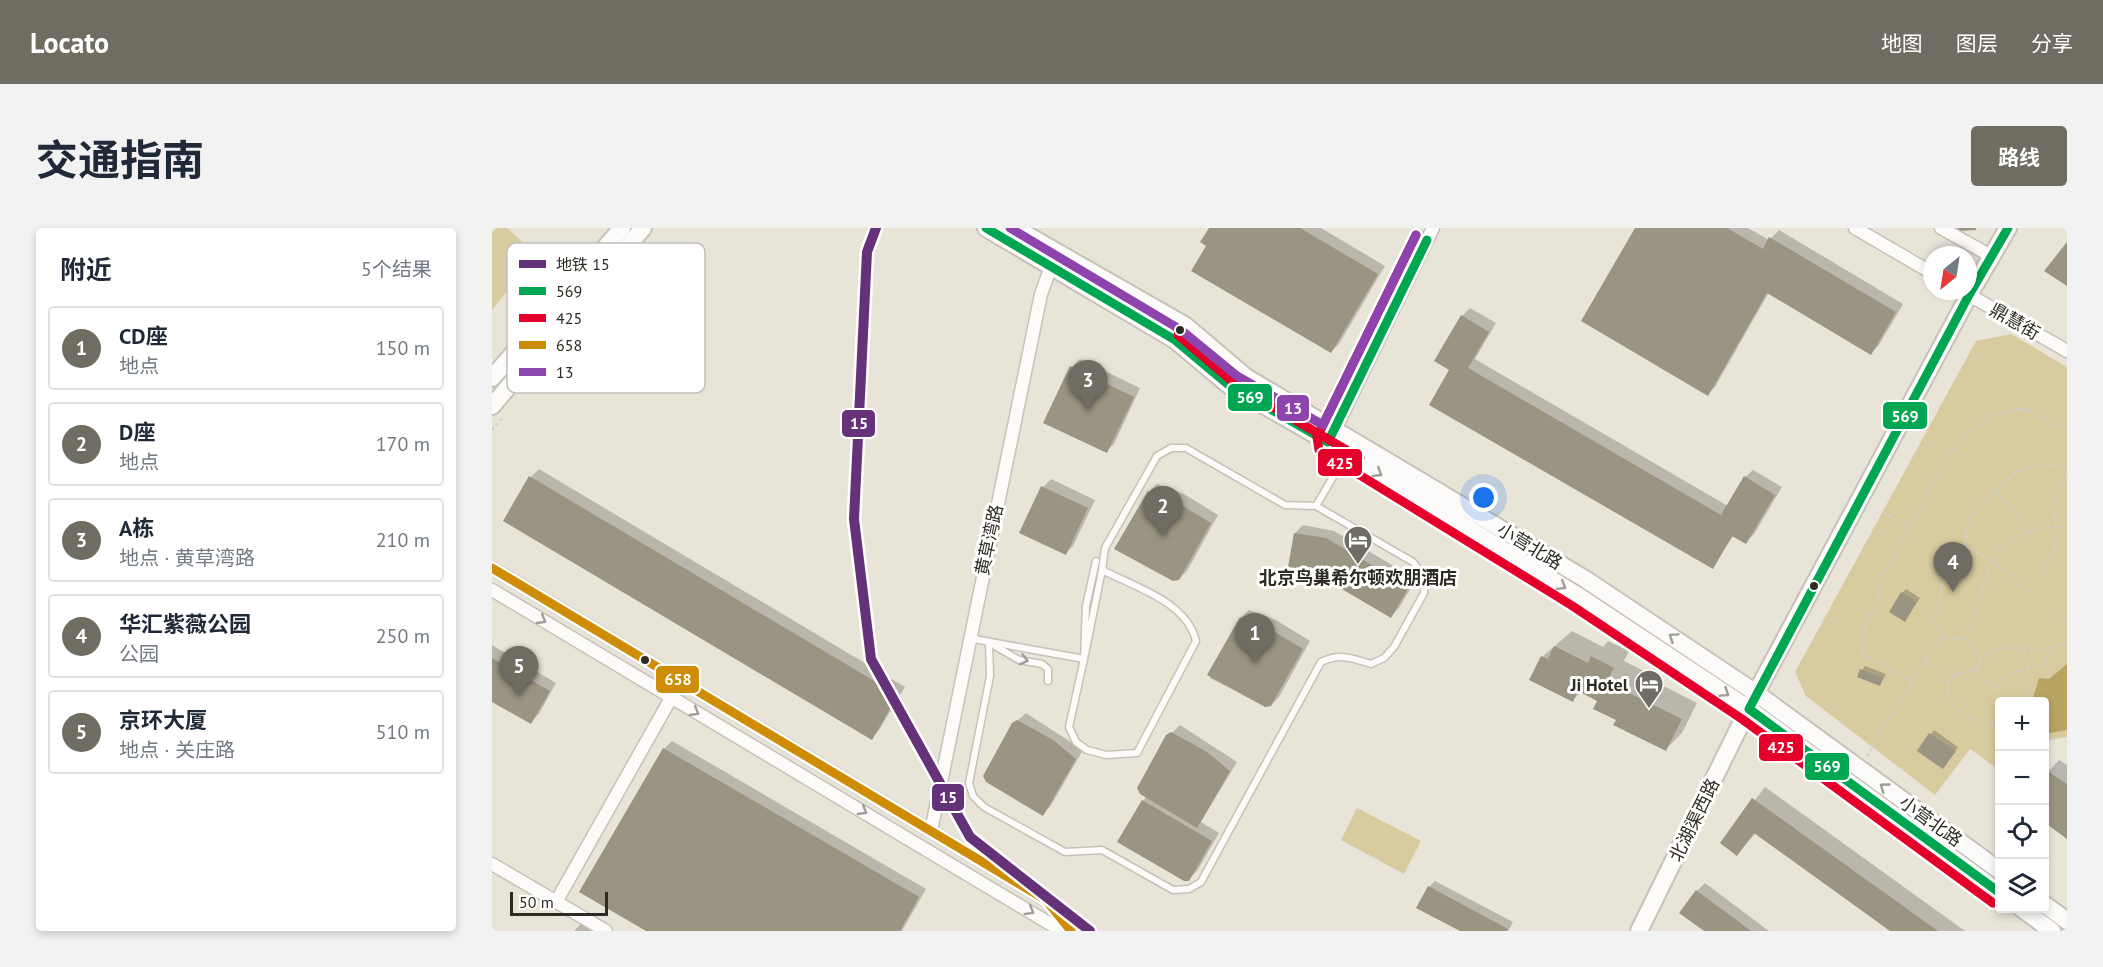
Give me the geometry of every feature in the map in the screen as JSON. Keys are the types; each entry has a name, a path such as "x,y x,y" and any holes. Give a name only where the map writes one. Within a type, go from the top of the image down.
{"street":[{"path":"609,243 622,228"},
{"path":"630,243 643,228"},
{"name":"小营北路","path":"986,228 1054,259 1186,326 1246,378 1332,436 1577,595 1753,701 1995,868"},
{"name":"小营北路","path":"1015,228 1054,259"},
{"path":"1332,436 1433,228"},
{"path":"1856,228 1923,268"},
{"path":"1941,228 1991,256"},
{"name":"北湖渠西路","path":"1977,277 2008,228"},
{"name":"黄草湾路","path":"930,831 1041,294 1054,259"},
{"name":"鼎慧街","path":"1977,299 2067,351"},
{"name":"北湖渠西路","path":"1639,931 1753,701 1962,300"},
{"path":"492,378 507,361"},
{"path":"492,406 507,388"},
{"path":"492,568 1046,900 1071,931"},
{"path":"492,590 1062,931"},
{"path":"556,902 680,681"},
{"name":"小营北路","path":"1753,701 1995,889"},
{"path":"492,864 606,931"},
{"path":"2049,908 2067,921"},
{"path":"2025,913 2041,928"}],"lane":[{"path":"1316,506 1332,477 1332,436"},
{"path":"990,643 990,676 969,783 974,796 984,807 1065,852 1102,850 1173,890 1190,889 1201,882 1322,662 1334,656 1348,657 1371,664 1384,658 1394,647 1424,593 1425,577 1413,562 1316,506 1285,505 1186,448 1171,448 1156,456 1105,548 1069,727 1076,742 1087,750 1106,755 1137,753 1196,641 1192,626 1176,609 1102,570"},
{"path":"1084,659 1086,606 1095,561"},
{"path":"969,638 1084,659"},
{"path":"990,643 1019,660 1042,664 1048,669 1048,681"}],"path":[{"path":"1912,682 1863,654 1863,637 1878,601 1883,574 1944,462 1964,436 1988,417 2019,409 2032,411 2067,431"},
{"path":"1966,546 1966,531 1974,512 2015,472 2038,464 2063,466 2066,470 2066,481 2057,497 2053,516 2056,548 2046,564 2045,577"},
{"path":"1995,491 2032,529"},
{"path":"1883,512 1910,528"},
{"path":"2053,516 2067,513"},
{"path":"1965,639 1996,550 2032,529 2053,526 2067,528"},
{"path":"1966,546 2011,573 2022,590 2029,592"},
{"path":"1942,638 1933,619 1939,607 1944,563 1966,546"},
{"path":"2053,614 2067,623"},
{"path":"1873,747 1926,661 1931,649 1942,638 1965,639 1981,659"},
{"path":"1947,682 1954,675 1976,668 1981,659 1992,649 2023,646 2038,650 2067,643"},
{"path":"2023,646 2027,667 2026,697"},
{"path":"1976,668 1980,678 1995,688 2013,672 2045,664 2048,648"},
{"path":"1926,661 1947,682 1950,697 1957,708 1968,718 1995,724"}],"shaded area":[{"path":"492,228 507,228 524,243 507,243 507,292 492,310"},
{"path":"2011,334 2067,367 2067,737 2049,740 2049,697 1995,697 1995,767 1970,749 1935,795 1806,696 1795,672 1976,341"},
{"path":"2067,664 2067,730 2049,733 2049,697 2033,697 2039,678 2049,679"},
{"path":"1357,808 1421,841 1404,874 1341,840"}],"building":[{"path":"1209,228 1300,228 1378,274 1331,353 1191,271 1206,246 1200,242"},
{"path":"1635,228 1727,228 1763,249 1769,237 1896,312 1871,355 1767,293 1708,396 1581,321"},
{"path":"1958,228 1976,228 1976,230 1959,231"},
{"path":"2067,242 2067,286 2044,271"},
{"path":"1461,315 1489,332 1468,368 1721,515 1744,476 1775,495 1746,544 1732,536 1713,569 1429,405 1449,370 1434,361"},
{"path":"1070,366 1134,397 1107,453 1043,423"},
{"path":"529,476 898,695 872,740 503,521"},
{"path":"1041,486 1088,508 1066,555 1019,533"},
{"path":"1148,491 1176,502 1211,523 1179,580 1173,581 1114,549"},
{"path":"1294,533 1326,538 1409,587 1391,618 1313,572 1288,567"},
{"path":"1901,592 1917,602 1905,622 1889,612"},
{"path":"1240,617 1268,628 1303,649 1271,706 1265,707 1207,675"},
{"path":"1554,646 1588,663 1591,656 1614,668 1609,677 1631,688 1629,693 1682,719 1666,751 1613,725 1616,720 1593,709 1597,701 1578,691 1573,702 1529,680 1541,656 1548,659"},
{"path":"492,658 550,691 531,724 492,702"},
{"path":"1860,669 1883,678 1880,686 1857,677"},
{"path":"1017,720 1053,740 1076,759 1043,816 986,782 983,776 1012,723"},
{"path":"1171,732 1207,752 1230,771 1197,828 1140,794 1137,788 1166,735"},
{"path":"1929,733 1956,751 1943,769 1917,751"},
{"path":"663,748 919,897 900,931 646,931 579,892"},
{"path":"2049,772 2067,784 2067,839 2049,826"},
{"path":"1752,798 1938,931 1890,931 1754,833 1737,856 1720,843"},
{"path":"1142,800 1212,841 1189,881 1184,881 1117,842"},
{"path":"1428,886 1508,929 1507,931 1460,931 1416,908"},
{"path":"1696,890 1751,931 1704,931 1679,913"}],"metro line":[{"name":"15","path":"876,228 867,252 854,519 871,659 970,837 1090,931"}],"transit line":[{"name":"569","path":"986,228 1175,340 1230,386 1328,442 1427,240"},
{"name":"13","path":"1010,228 1181,330 1237,376 1323,425 1416,235"},
{"name":"569","path":"1995,889 1749,709 1969,295 2008,228"},
{"name":"425","path":"1416,235 1317,437 1319,450 1571,605 1742,719 1993,903"},
{"name":"425","path":"1178,335 1239,387 1360,458"},
{"name":"658","path":"492,568 1046,900 1071,931"}],"place":[{"name":"A栋","path":"1088,410"},
{"name":"D座","path":"1163,536"},
{"name":"北京鸟巢希尔顿欢朋酒店","path":"1358,566"},
{"name":"华汇紫薇公园","path":"1953,592"},
{"name":"CD座","path":"1255,663"},
{"name":"京环大厦","path":"519,696"},
{"name":"Ji Hotel","path":"1649,710"}]}
